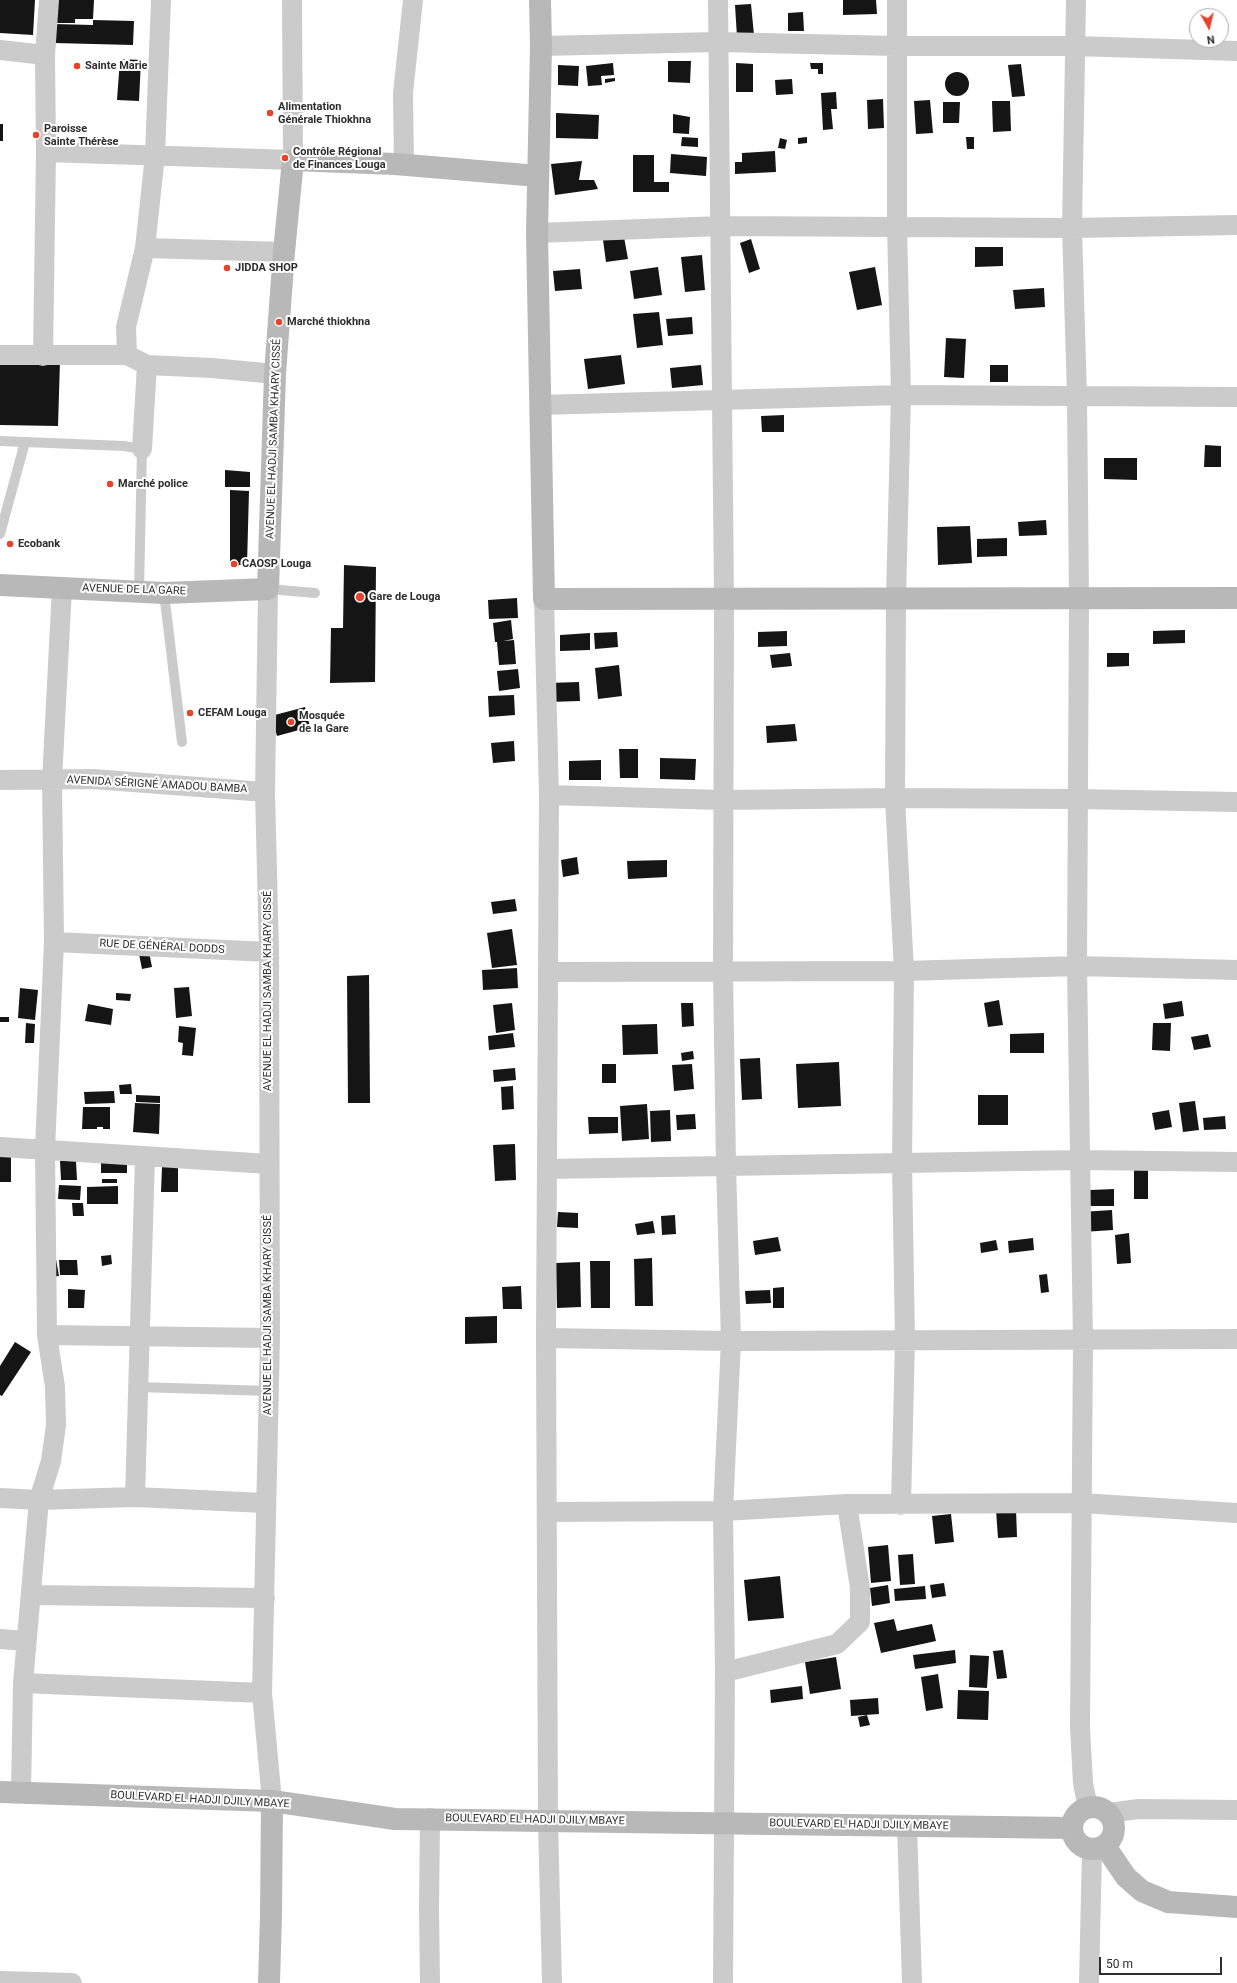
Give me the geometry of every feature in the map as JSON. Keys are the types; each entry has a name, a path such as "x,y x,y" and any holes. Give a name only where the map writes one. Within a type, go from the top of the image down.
{"street":[{"path":"43,356 46,152 45,55 48,0"},
{"path":"127,355 126,327 145,248 156,155 161,0"},
{"name":"AVENUE EL HADJI SAMBA KHARY CISSÉ","path":"269,1983 272,1915 272,1801 262,1693 265,1598 265,1503 270,1338 268,1164 269,952 265,792 268,589 275,374 284,252 293,160 292,0"},
{"path":"404,165 404,93 413,0"},
{"path":"540,0 541,46 537,233 549,795 546,1512 548,1821 552,1983"},
{"path":"718,0 724,598 722,800 723,972 731,1341 723,1511 725,1672 723,1983"},
{"path":"897,0 897,226 901,395 896,598 895,798 904,971 902,1164 905,1340 901,1505"},
{"path":"1076,0 1072,228 1077,397 1079,598 1077,799 1083,1341 1080,1727 1083,1783 1098,1810 1113,1818 1115,1829 1112,1840 1098,1848 1081,1846 1074,1837 1072,1828 1077,1814 1098,1810 1237,1810"},
{"path":"541,46 718,42 896,46 1075,46 1237,51"},
{"path":"0,50 45,55"},
{"path":"46,152 404,165 538,176"},
{"path":"537,233 721,226 1072,228 1237,225"},
{"path":"145,248 284,252"},
{"path":"0,355 127,355 147,365 212,368 275,374"},
{"path":"142,449 147,365"},
{"path":"540,405 901,395 1237,397"},
{"name":"AVENUE DE LA GARE","path":"0,585 164,593 268,589"},
{"path":"11,1792 39,1500 51,1461 56,1425 55,1387 47,1336 45,1149 54,942 52,780 62,588"},
{"path":"544,599 1237,598"},
{"name":"AVENIDA SÉRIGNÉ AMADOU BAMBA","path":"0,780 93,779 265,792"},
{"path":"549,795 722,800 895,798 1237,802"},
{"name":"RUE DE GÉNÉRAL DODDS","path":"54,942 269,952"},
{"path":"548,972 904,971 1078,966 1237,970"},
{"path":"0,1147 268,1164"},
{"path":"135,1497 145,1156"},
{"path":"547,1169 1080,1160 1237,1162"},
{"path":"47,1336 270,1338"},
{"path":"546,1338 731,1341 1083,1341 1237,1339"},
{"path":"0,1498 39,1500 135,1497 265,1503"},
{"path":"546,1512 723,1511 847,1504 901,1505 1082,1503 1237,1513"},
{"path":"725,1672 837,1644 860,1622 860,1588 847,1504"},
{"path":"31,1595 265,1598"},
{"path":"0,1639 26,1641"},
{"path":"22,1683 262,1693"},
{"name":"BOULEVARD EL HADJI DJILY MBAYE","path":"11,1792 272,1801 395,1819 430,1818 1072,1828"},
{"path":"430,1818 430,1983"},
{"path":"907,1826 912,1983"},
{"path":"1098,1848 1142,1891 1168,1902 1237,1907"},
{"path":"1089,1983 1098,1848"},
{"path":"0,1980 72,1983"}],"lane":[{"path":"0,441 142,449 139,591"},
{"path":"0,534 25,442"},
{"path":"268,589 315,594"},
{"path":"164,593 182,742"},
{"path":"138,1387 269,1391"}],"building":[{"path":"0,0 35,0 33,35 0,33"},
{"path":"53,0 94,0 93,19 75,19 75,23 52,23"},
{"path":"843,0 876,0 877,14 843,15"},
{"path":"751,4 754,35 737,37 735,5"},
{"path":"803,12 804,31 788,31 788,13"},
{"path":"93,20 134,21 133,45 54,43 54,24 93,25"},
{"path":"120,59 141,60 139,101 117,100"},
{"path":"668,61 691,61 690,83 668,82"},
{"path":"613,63 614,75 601,76 602,85 588,86 586,66"},
{"path":"736,63 753,64 753,92 736,92"},
{"path":"810,63 823,63 823,74 818,74 818,69 811,69"},
{"path":"1021,64 1025,96 1012,97 1008,65"},
{"path":"558,65 579,66 578,86 558,85"},
{"path":"957,72 965,76 969,84 965,92 957,96 949,92 945,84 949,76"},
{"path":"615,78 615,81 605,83 605,79"},
{"path":"792,79 793,94 776,95 775,80"},
{"path":"836,92 837,109 831,109 833,129 823,130 821,93"},
{"path":"883,99 884,128 868,129 867,100"},
{"path":"930,100 933,133 916,134 914,101"},
{"path":"992,101 1010,101 1011,131 993,132"},
{"path":"943,102 960,102 959,123 943,123"},
{"path":"556,113 599,115 598,139 556,138"},
{"path":"673,114 690,117 689,134 673,133"},
{"path":"0,124 3,124 3,141 0,141"},
{"path":"682,137 698,138 698,147 681,146"},
{"path":"807,137 807,143 798,144 798,138"},
{"path":"966,137 974,137 974,149 967,149"},
{"path":"780,138 787,140 785,149 778,148"},
{"path":"775,151 776,172 735,174 735,162 742,162 742,153"},
{"path":"671,154 707,157 706,176 670,173"},
{"path":"633,155 654,155 654,182 669,182 669,192 633,192"},
{"path":"582,161 579,180 594,180 598,189 555,195 551,164"},
{"path":"624,237 628,259 606,262 603,240"},
{"path":"751,239 760,269 749,273 740,243"},
{"path":"975,247 1003,247 1003,266 975,267"},
{"path":"702,255 705,290 685,292 681,257"},
{"path":"658,267 662,295 634,299 630,271"},
{"path":"875,267 882,305 857,310 849,272"},
{"path":"580,269 582,289 555,291 553,271"},
{"path":"1044,288 1045,307 1015,309 1013,290"},
{"path":"659,312 663,345 637,348 633,314"},
{"path":"692,317 693,334 668,336 666,319"},
{"path":"946,338 966,339 964,378 944,377"},
{"path":"621,355 625,384 588,389 584,359"},
{"path":"0,360 60,361 58,426 0,425"},
{"path":"701,365 703,385 672,388 670,368"},
{"path":"990,365 1008,365 1008,382 990,382"},
{"path":"784,415 784,432 762,432 761,416"},
{"path":"1205,445 1221,446 1221,467 1204,467"},
{"path":"1104,458 1137,458 1137,480 1104,479"},
{"path":"225,470 250,472 250,487 225,487"},
{"path":"230,490 249,491 247,565 230,565"},
{"path":"1046,520 1047,535 1019,536 1018,522"},
{"path":"970,526 972,563 938,565 937,527"},
{"path":"1007,538 1007,556 977,557 977,539"},
{"name":"Gare de Louga","path":"344,565 376,567 375,682 330,683 331,628 343,628"},
{"path":"517,598 518,618 489,619 488,600"},
{"path":"511,620 513,639 503,641 514,640 516,664 499,665 497,642 495,642 493,623"},
{"path":"1185,630 1185,643 1153,644 1153,631"},
{"path":"787,631 787,646 758,647 758,632"},
{"path":"617,632 618,647 595,649 594,633"},
{"path":"590,633 590,650 560,651 560,635"},
{"path":"790,653 792,666 772,668 770,655"},
{"path":"1107,653 1129,653 1129,666 1107,667"},
{"path":"619,665 622,696 598,699 595,668"},
{"path":"518,669 520,688 499,691 497,671"},
{"path":"579,682 580,701 549,702 548,683"},
{"path":"514,695 515,715 489,717 488,696"},
{"name":"Mosquée de la Gare","path":"305,707 310,727 277,736 271,716"},
{"path":"795,724 797,741 767,743 766,726"},
{"path":"514,741 515,761 493,763 491,743"},
{"path":"619,749 638,749 638,778 620,778"},
{"path":"660,758 696,759 695,780 660,779"},
{"path":"601,760 601,780 569,780 569,761"},
{"path":"577,857 579,874 563,877 561,860"},
{"path":"667,860 667,877 628,879 627,861"},
{"path":"515,899 517,911 493,914 491,902"},
{"path":"512,929 517,965 492,968 487,933"},
{"path":"149,952 152,967 142,969 139,954"},
{"path":"517,968 518,988 483,990 482,970"},
{"path":"369,975 370,1103 348,1103 347,976"},
{"path":"189,987 192,1016 176,1018 174,988"},
{"path":"20,988 38,990 35,1020 18,1018"},
{"path":"116,993 131,994 130,1001 116,1000"},
{"path":"999,1000 1003,1025 988,1027 984,1003"},
{"path":"1182,1001 1184,1016 1165,1019 1163,1004"},
{"path":"512,1003 515,1030 496,1033 493,1005"},
{"path":"681,1003 693,1003 694,1026 682,1027"},
{"path":"88,1004 113,1009 111,1025 85,1021"},
{"path":"0,1017 9,1017 9,1022 0,1022"},
{"path":"26,1023 35,1024 34,1043 25,1043"},
{"path":"1153,1023 1171,1023 1170,1051 1152,1050"},
{"path":"657,1024 658,1054 623,1055 622,1025"},
{"path":"179,1026 196,1028 193,1056 182,1055 183,1043 178,1042"},
{"path":"513,1033 515,1047 489,1050 488,1036"},
{"path":"1044,1033 1044,1053 1010,1053 1010,1034"},
{"path":"1208,1034 1211,1047 1194,1050 1191,1037"},
{"path":"693,1051 694,1059 682,1061 681,1053"},
{"path":"760,1058 762,1099 742,1100 740,1059"},
{"path":"839,1062 841,1106 798,1108 796,1064"},
{"path":"602,1064 616,1064 616,1083 602,1083"},
{"path":"692,1064 694,1089 674,1091 672,1065"},
{"path":"515,1068 516,1080 494,1082 493,1070"},
{"path":"131,1084 132,1094 120,1094 119,1085"},
{"path":"513,1086 514,1109 502,1110 501,1087"},
{"path":"114,1091 115,1103 85,1104 84,1092"},
{"path":"136,1095 160,1096 160,1103 136,1102"},
{"path":"978,1095 1008,1095 1008,1125 978,1125"},
{"path":"1195,1101 1199,1130 1183,1132 1179,1103"},
{"path":"135,1103 160,1104 159,1134 133,1132"},
{"path":"647,1104 649,1139 622,1141 620,1106"},
{"path":"83,1107 110,1107 110,1129 97,1127 97,1129 82,1129"},
{"path":"670,1110 671,1141 651,1142 650,1111"},
{"path":"1169,1110 1172,1127 1155,1130 1152,1113"},
{"path":"695,1114 696,1129 677,1130 676,1115"},
{"path":"1225,1116 1226,1129 1204,1130 1203,1118"},
{"path":"588,1117 618,1117 618,1133 589,1134"},
{"path":"515,1144 516,1180 495,1181 493,1145"},
{"path":"0,1155 11,1155 11,1182 0,1182"},
{"path":"101,1160 127,1161 127,1173 101,1173"},
{"path":"60,1161 76,1161 77,1180 61,1180"},
{"path":"162,1167 178,1167 178,1192 161,1192"},
{"path":"1134,1170 1148,1170 1148,1199 1134,1199"},
{"path":"102,1179 117,1179 117,1183 102,1183"},
{"path":"59,1185 81,1186 80,1200 58,1199"},
{"path":"118,1186 118,1204 87,1204 87,1187"},
{"path":"1114,1189 1114,1206 1090,1206 1090,1190"},
{"path":"72,1203 83,1203 84,1216 73,1216"},
{"path":"1112,1210 1113,1230 1083,1232 1081,1212"},
{"path":"558,1212 578,1213 578,1228 557,1227"},
{"path":"675,1215 676,1234 662,1235 661,1216"},
{"path":"653,1221 655,1233 637,1235 635,1224"},
{"path":"1129,1233 1131,1263 1117,1264 1115,1235"},
{"path":"778,1237 781,1251 755,1255 753,1241"},
{"path":"1033,1238 1034,1250 1009,1253 1008,1241"},
{"path":"996,1240 998,1250 981,1253 980,1243"},
{"path":"111,1255 112,1264 102,1266 101,1256"},
{"path":"652,1258 653,1306 635,1306 634,1259"},
{"path":"56,1259 59,1276 51,1277"},
{"path":"59,1260 77,1260 78,1275 60,1275"},
{"path":"590,1261 610,1261 610,1308 591,1308"},
{"path":"580,1262 581,1307 557,1308 556,1263"},
{"path":"1047,1274 1049,1292 1041,1293 1039,1275"},
{"path":"521,1286 522,1309 503,1309 502,1287"},
{"path":"784,1287 784,1308 773,1308 773,1288"},
{"path":"68,1289 85,1290 84,1308 68,1308"},
{"path":"770,1290 771,1303 746,1304 745,1291"},
{"path":"497,1316 497,1343 465,1344 465,1317"},
{"path":"15,1342 31,1352 2,1396 0,1395 0,1366"},
{"path":"1016,1509 1017,1537 998,1538 996,1510"},
{"path":"951,1514 954,1542 935,1544 932,1516"},
{"path":"888,1545 891,1581 871,1583 868,1547"},
{"path":"913,1554 915,1584 900,1585 898,1555"},
{"path":"780,1576 784,1618 748,1621 744,1580"},
{"path":"944,1583 946,1596 932,1598 930,1585"},
{"path":"888,1585 890,1603 872,1606 870,1588"},
{"path":"925,1586 926,1599 895,1601 894,1589"},
{"path":"894,1619 897,1631 932,1624 936,1641 881,1653 874,1623"},
{"path":"955,1650 956,1663 915,1669 913,1655"},
{"path":"1003,1650 1007,1678 997,1679 993,1651"},
{"path":"970,1655 989,1656 987,1688 969,1687"},
{"path":"836,1657 841,1689 810,1694 805,1662"},
{"path":"938,1674 943,1708 926,1711 921,1677"},
{"path":"802,1686 803,1699 771,1703 770,1690"},
{"path":"958,1690 989,1691 988,1720 957,1719"},
{"path":"878,1698 879,1714 851,1716 850,1700"},
{"path":"867,1715 870,1725 860,1727 858,1717"}],"place":[{"name":"Sainte Marie","path":"77,66"},
{"name":"Alimentation Générale Thiokhna","path":"270,113"},
{"name":"Paroisse Sainte Thérèse","path":"36,135"},
{"name":"Contrôle Régional de Finances Louga","path":"285,158"},
{"name":"JIDDA SHOP","path":"227,268"},
{"name":"Marché thiokhna","path":"279,322"},
{"name":"Marché police","path":"110,484"},
{"name":"Ecobank","path":"10,544"},
{"name":"CAOSP Louga","path":"234,564"},
{"name":"Gare de Louga","path":"360,597"},
{"name":"CEFAM Louga","path":"190,713"},
{"name":"Mosquée de la Gare","path":"291,722"}]}
